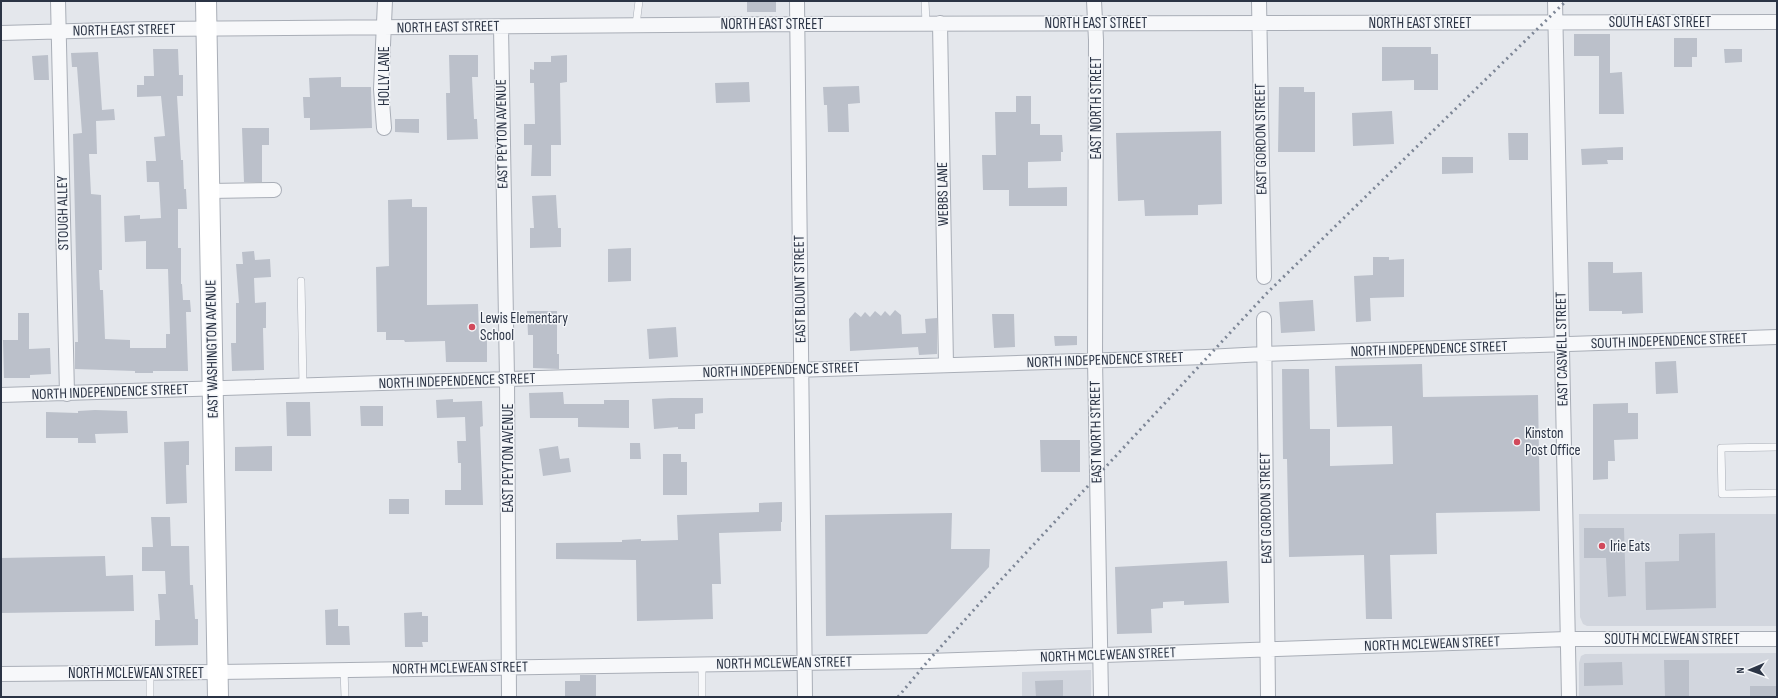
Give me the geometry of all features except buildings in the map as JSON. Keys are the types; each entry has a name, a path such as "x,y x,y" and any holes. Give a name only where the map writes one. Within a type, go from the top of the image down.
{"street":[{"name":"STOUGH ALLEY","path":"58,1 67,394"},
{"name":"EAST WASHINGTON AVENUE","path":"206,1 218,697"},
{"name":"HOLLY LANE","path":"384,128 381,89 385,1"},
{"name":"EAST BLOUNT STREET","path":"797,1 806,697"},
{"name":"EAST NORTH STREET","path":"1094,1 1094,360 1101,697"},
{"name":"EAST GORDON STREET","path":"1259,1 1264,277"},
{"name":"EAST CASWELL STREET","path":"1554,1 1549,23 1562,345 1569,697"},
{"name":"SOUTH EAST STREET","path":"1549,23 1777,22"},
{"name":"NORTH EAST STREET","path":"1,33 206,28 384,28 926,23 1549,23"},
{"name":"WEBBS LANE","path":"940,23 946,365"},
{"name":"EAST PEYTON AVENUE","path":"501,26 508,380 509,697"},
{"path":"209,191 274,190"},
{"name":"EAST GORDON STREET","path":"1264,318 1268,697"},
{"name":"SOUTH INDEPENDENCE STREET","path":"1562,345 1777,337"},
{"name":"NORTH INDEPENDENCE STREET","path":"1,395 508,380 1562,345"},
{"name":"SOUTH MCLEWEAN STREET","path":"1567,639 1777,638"},
{"name":"NORTH MCLEWEAN STREET","path":"1,674 928,661 1567,639"}],"lane":[{"path":"636,25 639,1"},
{"path":"925,1 926,23"},
{"path":"301,281 303,386"},
{"path":"1777,447 1721,448 1722,494 1777,493"},
{"path":"702,664 702,697"},
{"path":"344,670 345,697"},
{"path":"150,673 150,697"}],"shaded area":[{"path":"1579,514 1777,514 1777,626 1587,626 1583,624 1580,617"},
{"path":"1777,653 1777,697 1579,697 1579,663 1581,656 1585,654"},
{"path":"1091,670 1091,697 1022,697 1022,672"}],"railway":[{"path":"898,697 998,583 1267,293 1566,1"}],"place":[{"name":"Lewis Elementary School","path":"472,327"},
{"name":"Kinston Post Office","path":"1517,442"},
{"name":"Irie Eats","path":"1602,546"}]}
